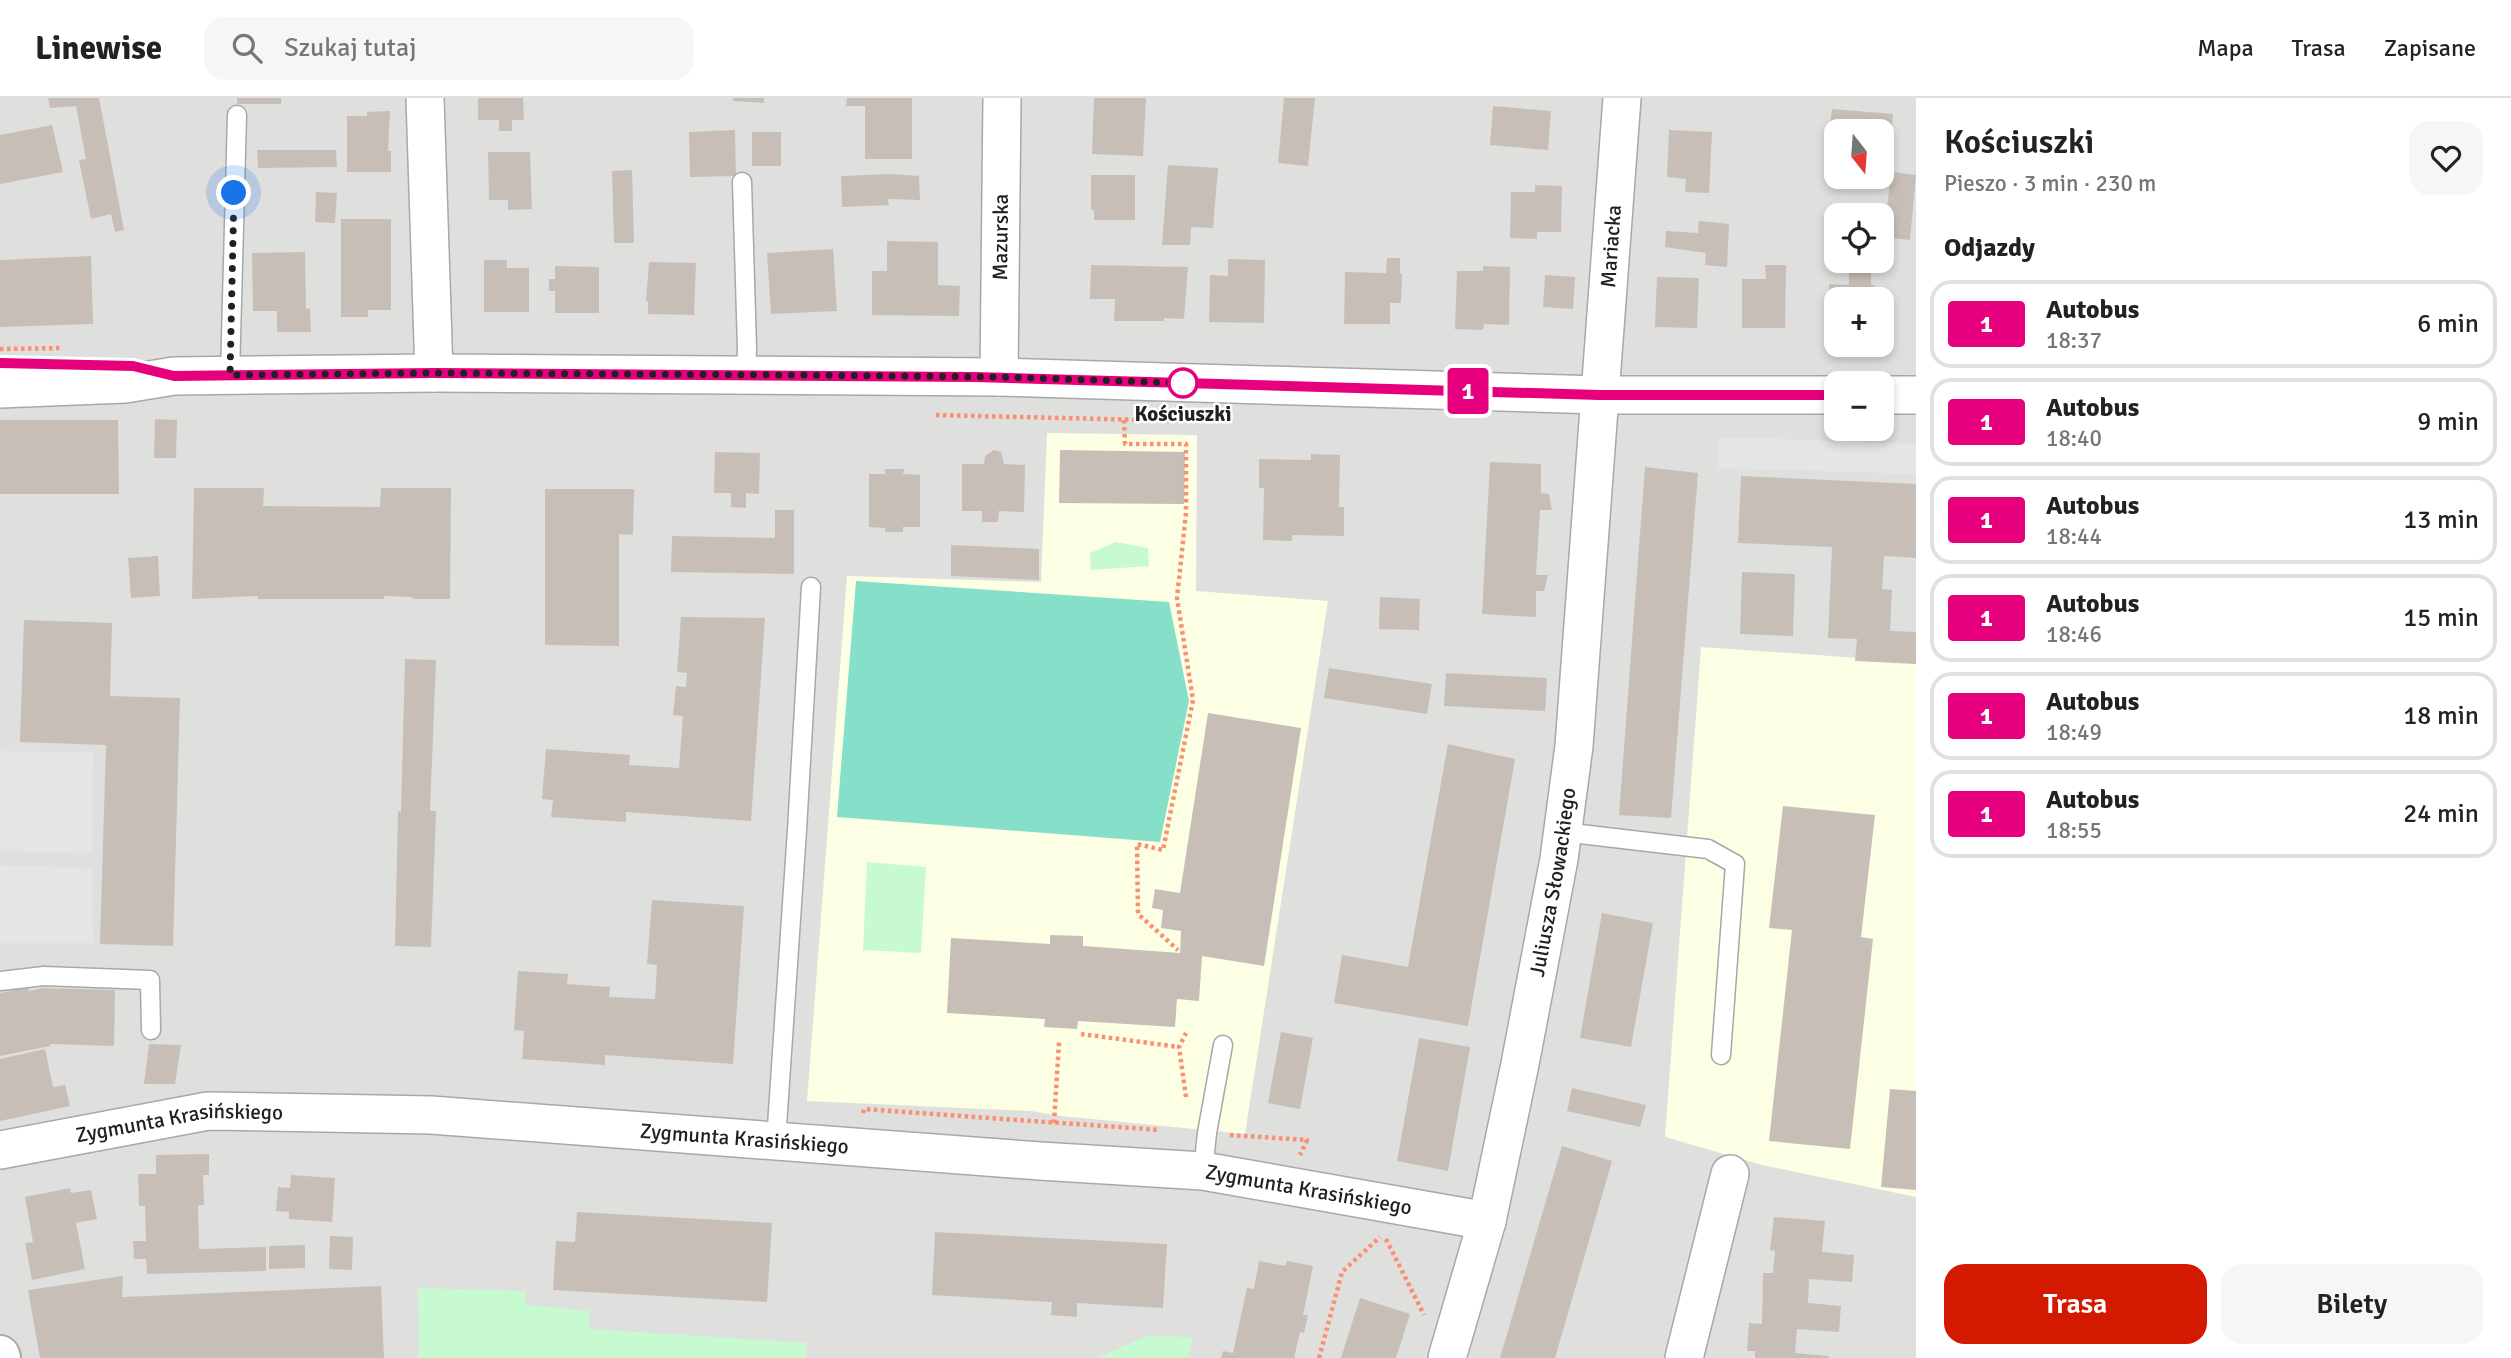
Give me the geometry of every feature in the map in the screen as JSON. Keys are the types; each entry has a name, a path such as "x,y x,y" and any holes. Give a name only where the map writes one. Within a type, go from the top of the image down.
{"street":[{"path":"425,98 434,373"},
{"name":"Mazurska","path":"999,377 1002,98"},
{"name":"Mariacka","path":"1599,395 1622,98"},
{"path":"0,363 133,366 174,376"},
{"path":"0,389 125,384 174,376 434,373 999,377 1599,395 1824,395"},
{"name":"Juliusza Słowackiego","path":"1447,1358 1487,1221 1520,1065 1563,832 1574,746 1599,395"},
{"path":"1894,395 1916,395"},
{"name":"Zygmunta Krasińskiego","path":"0,1150 208,1111 431,1115 1203,1171 1487,1221"},
{"path":"1685,1358 1730,1174"}],"lane":[{"path":"230,375 237,115"},
{"path":"742,182 746,375"},
{"path":"775,1141 811,587"},
{"path":"1563,832 1708,849 1735,864 1721,1055"},
{"path":"0,981 44,976 150,980 151,1030"},
{"path":"1203,1171 1199,1133 1223,1045"}],"path":[{"path":"1124,420 1125,444 1186,444 1186,513 1177,598 1193,700 1163,850 1137,844 1138,914 1178,950"},
{"path":"1186,1033 1179,1047 1199,1133"},
{"path":"1081,1034 1179,1047"},
{"path":"1054,1123 1059,1042"},
{"path":"860,1118 864,1109 1307,1140 1298,1159"},
{"path":"1319,1358 1342,1272 1384,1234 1428,1324"}],"shaded area":[{"path":"0,98 1916,98 1916,1358 0,1358"},
{"path":"1047,433 1197,435 1196,591 1328,601 1245,1134 1031,1111 807,1101 847,576 1041,582"},
{"path":"1719,437 1916,444 1916,474 1718,468"},
{"path":"1701,647 1916,662 1916,1197 1762,1165 1665,1137"},
{"path":"0,751 93,752 92,853 0,851"},
{"path":"0,865 92,869 93,943 0,943"}],"green space":[{"path":"1116,542 1148,548 1149,566 1091,570 1090,553"},
{"path":"856,581 1169,602 1189,701 1160,842 837,817"},
{"path":"867,862 926,867 921,953 863,950"},
{"path":"418,1288 525,1291 526,1305 589,1311 589,1329 807,1343 805,1358 419,1358"},
{"path":"1147,1336 1193,1337 1188,1358 1097,1358"}],"building":[{"path":"48,98 99,98 124,230 115,232 111,214 91,219 79,160 86,159 76,106 50,108"},
{"path":"237,98 281,98 281,104 237,104"},
{"path":"478,98 523,98 524,120 512,120 512,131 499,131 499,120 478,120"},
{"path":"733,98 764,98 764,103 733,101"},
{"path":"847,98 912,98 912,159 865,159 865,106 846,106"},
{"path":"1094,98 1146,98 1143,156 1092,154"},
{"path":"1284,98 1315,98 1308,166 1278,163"},
{"path":"1493,106 1551,111 1548,150 1490,145"},
{"path":"1832,109 1893,114 1893,119 1831,119"},
{"path":"390,111 388,151 391,151 391,172 347,172 347,116 367,116 367,112"},
{"path":"52,125 63,172 0,184 0,135"},
{"path":"735,130 736,176 690,177 689,132"},
{"path":"1669,130 1712,132 1709,193 1685,192 1686,179 1667,177"},
{"path":"752,132 781,132 781,166 752,166"},
{"path":"257,150 336,150 337,167 258,168"},
{"path":"488,152 530,152 532,209 508,210 508,200 489,200"},
{"path":"1168,165 1218,168 1213,228 1191,227 1190,245 1162,245"},
{"path":"632,170 634,243 614,243 612,171"},
{"path":"1894,172 1916,175 1910,240 1894,238 1894,203 1888,203 1889,189 1894,189"},
{"path":"1091,175 1135,175 1135,220 1094,220 1094,210 1091,210"},
{"path":"841,176 919,176 920,200 888,199 889,205 842,207"},
{"path":"1535,185 1562,186 1561,232 1537,232 1537,239 1510,238 1511,192 1535,192"},
{"path":"316,192 337,193 335,223 315,222"},
{"path":"341,219 391,219 391,310 368,310 368,317 341,317"},
{"path":"1699,221 1729,224 1727,267 1705,265 1706,253 1665,247 1666,231 1698,233"},
{"path":"887,241 938,242 938,285 960,286 959,316 872,315 872,271 887,271"},
{"path":"833,249 837,311 771,314 767,253"},
{"path":"305,252 306,309 310,308 311,332 277,332 277,311 253,311 252,253"},
{"path":"91,256 93,324 0,327 0,260"},
{"path":"1387,258 1400,258 1402,274 1401,303 1390,303 1390,324 1344,324 1345,272 1386,273"},
{"path":"1228,259 1265,260 1264,323 1209,322 1210,275 1228,276"},
{"path":"484,260 507,260 507,268 529,268 529,312 484,312"},
{"path":"649,262 696,263 694,315 648,314 646,301"},
{"path":"1091,265 1188,267 1184,319 1114,321 1115,299 1090,299"},
{"path":"1765,265 1786,265 1785,328 1742,328 1742,279 1766,279"},
{"path":"555,266 599,267 599,313 555,313 555,291 549,291 549,279 555,279"},
{"path":"1483,266 1510,267 1509,325 1484,324 1483,330 1455,329 1457,271 1483,271"},
{"path":"1849,273 1871,273 1871,285 1874,287 1829,287 1829,284 1849,285"},
{"path":"1545,275 1575,277 1573,309 1543,307"},
{"path":"1657,277 1699,278 1697,328 1655,327"},
{"path":"155,419 177,420 176,458 154,458"},
{"path":"0,420 118,420 119,494 0,494"},
{"path":"994,450 1001,452 1004,464 1025,465 1024,512 999,511 998,522 982,522 982,511 962,511 962,464 984,464 985,456"},
{"path":"1060,450 1185,452 1184,504 1059,503"},
{"path":"715,452 760,453 759,494 746,493 746,508 731,507 731,493 714,493"},
{"path":"1311,454 1340,455 1339,507 1344,507 1344,536 1292,535 1292,541 1263,540 1264,488 1259,488 1259,459 1311,460"},
{"path":"1490,462 1541,464 1541,493 1549,494 1552,510 1540,510 1536,575 1548,575 1544,591 1536,591 1536,617 1482,614"},
{"path":"1645,467 1698,473 1671,818 1619,815"},
{"path":"885,469 904,469 903,474 920,475 920,527 903,527 903,532 885,532 885,528 869,527 869,474 885,474"},
{"path":"1741,476 1916,484 1916,558 1884,556 1882,589 1892,590 1890,631 1916,632 1916,664 1855,661 1857,639 1828,638 1832,547 1738,543"},
{"path":"194,488 264,488 263,506 380,507 381,488 451,488 450,599 384,596 384,599 258,599 258,596 192,599"},
{"path":"545,489 634,489 633,535 619,534 619,646 545,645"},
{"path":"775,510 794,510 794,574 671,572 672,536 775,538"},
{"path":"951,545 1039,549 1039,580 951,576"},
{"path":"158,556 160,596 131,598 128,558"},
{"path":"1742,572 1795,574 1793,636 1740,634"},
{"path":"1380,597 1420,599 1419,630 1379,629"},
{"path":"681,617 765,618 751,821 626,812 626,822 551,817 553,800 542,799 546,749 630,755 629,765 679,768 683,716 673,715 676,686 686,687 687,673 677,672"},
{"path":"24,620 112,623 110,696 180,698 173,946 100,944 106,745 20,742"},
{"path":"405,659 436,660 430,811 436,811 431,947 395,946"},
{"path":"1329,668 1432,684 1427,714 1324,698"},
{"path":"1446,673 1547,678 1545,711 1444,706"},
{"path":"1208,713 1301,728 1264,966 1202,956 1199,1001 1177,999 1175,1027 1078,1021 1077,1029 1044,1027 1045,1019 947,1013 951,938 1050,944 1050,935 1083,936 1083,946 1180,953 1181,931 1161,928 1163,910 1152,908 1155,889 1180,893"},
{"path":"1448,744 1515,759 1468,1026 1334,1003 1342,955 1408,967"},
{"path":"1783,806 1875,815 1861,937 1873,939 1850,1149 1769,1141 1792,930 1769,928"},
{"path":"652,900 744,906 733,1064 605,1055 605,1065 522,1059 524,1031 514,1030 518,971 568,974 567,984 610,987 609,997 655,999 657,965 647,964"},
{"path":"1602,913 1653,923 1631,1047 1580,1038"},
{"path":"28,987 29,991 43,988 115,990 114,1046 50,1044 0,1056 0,993"},
{"path":"1281,1032 1313,1038 1300,1109 1268,1103"},
{"path":"1419,1038 1470,1047 1448,1171 1397,1161"},
{"path":"149,1044 181,1045 175,1084 144,1084"},
{"path":"45,1049 53,1087 65,1085 70,1106 0,1121 0,1059"},
{"path":"1572,1088 1646,1105 1640,1127 1567,1111"},
{"path":"1890,1089 1916,1091 1916,1190 1881,1187"},
{"path":"1562,1146 1612,1161 1555,1358 1500,1358"},
{"path":"209,1154 209,1175 203,1175 204,1205 198,1205 199,1249 266,1247 266,1271 147,1274 146,1259 134,1259 133,1241 146,1241 145,1206 139,1206 138,1174 156,1174 156,1155"},
{"path":"291,1175 335,1178 332,1222 289,1219 289,1212 276,1211 278,1187 290,1188"},
{"path":"70,1188 71,1193 91,1190 97,1219 76,1223 85,1269 32,1280 25,1243 33,1242 25,1197"},
{"path":"577,1212 772,1223 767,1302 553,1290 556,1241 575,1242"},
{"path":"1774,1217 1825,1221 1822,1252 1854,1255 1852,1282 1809,1279 1808,1303 1841,1306 1839,1332 1797,1329 1795,1353 1829,1358 1755,1358 1755,1351 1747,1351 1749,1323 1762,1324 1763,1273 1773,1273 1775,1251 1770,1250"},
{"path":"935,1232 1167,1244 1163,1308 1077,1303 1077,1317 1051,1315 1052,1302 932,1295"},
{"path":"330,1236 353,1237 352,1270 329,1269"},
{"path":"305,1245 305,1268 269,1269 269,1246"},
{"path":"1259,1261 1286,1266 1287,1261 1313,1266 1303,1315 1308,1315 1304,1333 1300,1332 1294,1358 1221,1358 1223,1351 1233,1353 1247,1288 1254,1289"},
{"path":"123,1276 122,1297 381,1286 384,1358 40,1358 28,1290"},
{"path":"1360,1298 1410,1314 1396,1358 1341,1358"}],"bus line":[{"name":"1","path":"0,363 133,366 174,376 434,373 974,377 1599,395 1824,395"}],"place":[{"name":"Kościuszki","path":"1183,383"}],"route":[{"path":"234,193 230,375 796,375 999,377 1183,383"}]}
